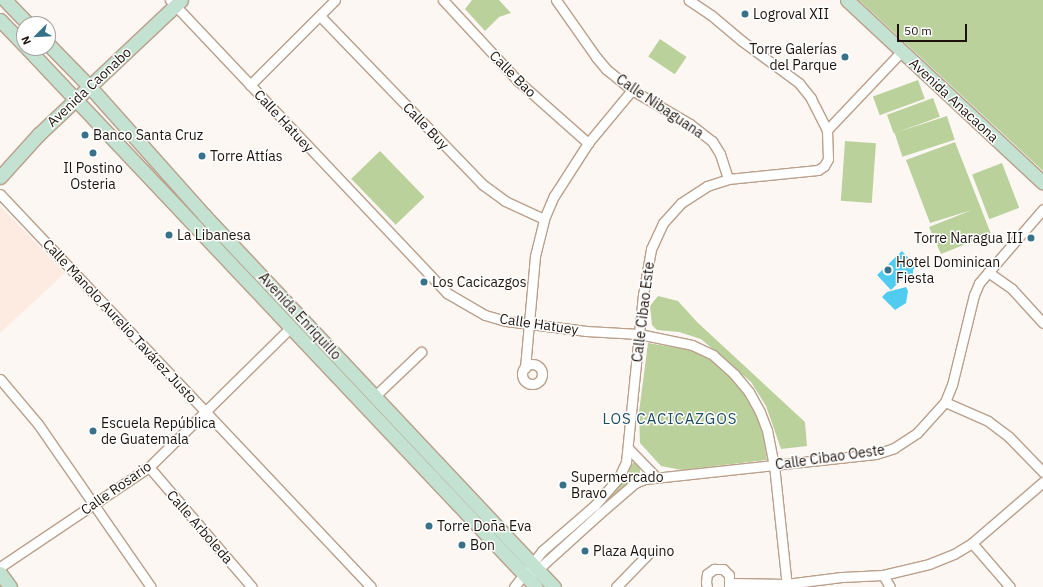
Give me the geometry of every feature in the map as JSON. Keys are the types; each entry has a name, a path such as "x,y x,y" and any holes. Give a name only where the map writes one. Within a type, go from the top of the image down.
{"main road":[{"path":"5,0 20,16"},
{"name":"Avenida Anacaona","path":"847,0 1043,183"},
{"name":"Avenida Caonabo","path":"0,177 39,134 90,87 175,2"},
{"path":"0,20 16,37"},
{"name":"Avenida Enriquillo","path":"56,52 90,87 204,215 375,396 532,574"},
{"name":"Avenida Enriquillo","path":"35,56 290,328 532,574 554,587"},
{"path":"194,226 204,215"},
{"path":"0,573 10,587"}],"street":[{"path":"250,85 335,0"},
{"name":"Calle Bao","path":"443,0 518,81 588,143"},
{"name":"Calle Nibaguana","path":"556,0 606,69 632,90 702,132 712,141 720,154 728,178"},
{"path":"689,0 711,15 742,41 799,83 811,98 827,130 902,51"},
{"name":"Calle Hatuey","path":"175,2 250,85 447,294 485,315 506,321 529,325 639,334 692,345 713,355 734,374 749,392 760,412 767,430 774,465 786,585"},
{"name":"Calle Buy","path":"320,16 482,184 505,201 544,219"},
{"path":"525,368 535,256 544,219 554,196 588,143 632,90"},
{"name":"Calle Cibao Este","path":"515,587 532,574 595,505 619,477 626,462 629,448 643,294 651,249 663,223 681,203 707,186 728,178 818,170 824,166 828,159 827,130"},
{"name":"Calle Manolo Aurelio Tavárez Justo","path":"0,194 371,587"},
{"name":"Calle Cibao Oeste","path":"532,574 635,483 656,477 709,474 774,465 876,454 894,448 917,433 945,402 952,385 974,295 979,283 1043,209"},
{"path":"988,272 1012,289 1043,323"},
{"name":"Calle Rosario","path":"0,567 149,467 290,328"},
{"path":"375,396 422,352"},
{"path":"0,379 38,424 151,587"},
{"path":"945,402 988,421 1009,437 1043,472"},
{"path":"629,448 656,477"},
{"name":"Calle Arboleda","path":"149,467 252,587"},
{"path":"707,587 706,578 714,569 723,570 729,575 730,585 786,585 842,577 883,575 929,564 954,554 972,543 1043,482"},
{"path":"972,543 1010,587"},
{"path":"616,587 649,553"},
{"path":"883,575 890,587"}],"shaded area":[{"path":"0,206 65,273 0,333"}],"green space":[{"path":"472,0 499,0 511,13 499,17 485,31 465,9"},
{"path":"859,0 1043,0 1043,171"},
{"path":"660,39 687,57 675,74 648,56"},
{"path":"918,80 925,99 880,115 873,96"},
{"path":"933,98 940,117 894,134 887,115"},
{"path":"947,116 955,140 902,157 895,133"},
{"path":"845,141 876,143 872,203 841,201"},
{"path":"955,142 991,234 941,254 929,227 972,210 930,223 906,160"},
{"path":"380,151 424,197 396,225 351,179"},
{"path":"1002,163 1019,208 989,219 972,174"},
{"path":"658,296 678,301 697,322 805,422 807,446 781,449 766,406 751,382 701,339 679,332 657,330 652,325 650,306"},
{"path":"648,343 690,350 711,359 728,373 742,389 756,413 763,435 767,460 682,470 661,466 640,443 639,412"},
{"path":"635,462 641,467 639,475 551,554 543,555 545,546 628,466"}],"water":[{"path":"902,251 916,266 913,270 913,276 904,277 891,290 877,275"},
{"path":"906,287 908,291 906,303 895,310 882,297 887,292"}],"place":[{"name":"Logroval XII","path":"745,14"},
{"name":"Torre Galerías del Parque","path":"845,57"},
{"name":"Banco Santa Cruz","path":"85,135"},
{"name":"Il Postino Osteria","path":"93,153"},
{"name":"Torre Attías","path":"202,156"},
{"name":"La Libanesa","path":"169,235"},
{"name":"Torre Naragua III","path":"1031,238"},
{"name":"Hotel Dominican Fiesta","path":"888,270"},
{"name":"Los Cacicazgos","path":"424,282"},
{"name":"Escuela República de Guatemala","path":"93,431"},
{"name":"Supermercado Bravo","path":"563,485"},
{"name":"Torre Doña Eva","path":"429,526"},
{"name":"Bon","path":"462,545"},
{"name":"Plaza Aquino","path":"585,551"}],"district":[{"name":"LOS CACICAZGOS","path":"670,419"}]}
